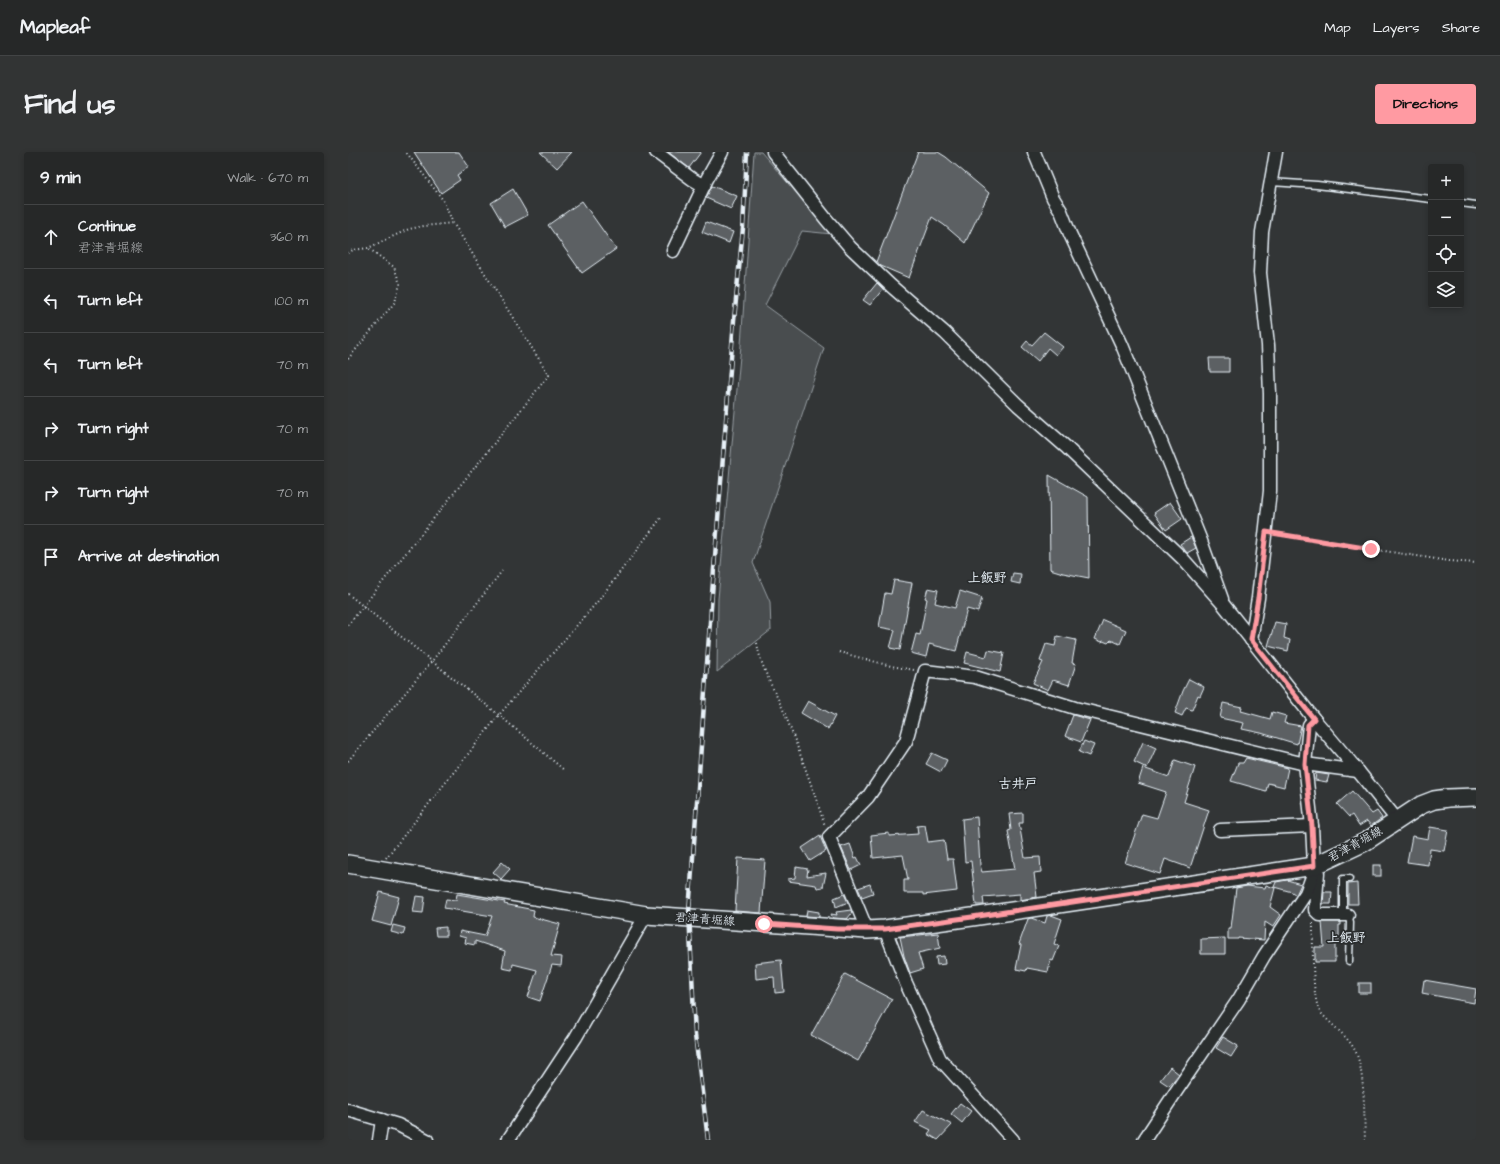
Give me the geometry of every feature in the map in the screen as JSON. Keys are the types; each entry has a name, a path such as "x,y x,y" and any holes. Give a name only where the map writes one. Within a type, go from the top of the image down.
{"main road":[{"name":"君津青堀線","path":"348,864 646,915 808,927 867,930 885,929 1316,864 1365,842 1421,805 1434,800 1476,797"}],"street":[{"path":"656,152 692,179 704,186"},
{"path":"673,251 722,152"},
{"path":"773,152 850,247 945,333 1018,405 1066,447 1183,559 1223,604 1314,719 1397,820"},
{"path":"1034,152 1053,198 1061,211 1070,234 1122,345 1201,541 1223,604"},
{"path":"1251,640 1258,598 1270,491 1270,394 1268,345 1260,273 1262,232 1276,152"},
{"path":"867,930 829,837 868,797 906,741 925,671 975,677 1075,708 1305,764 1358,771"},
{"path":"1314,719 1308,725 1305,764 1316,864 1315,910 1320,914 1345,915"},
{"path":"1220,830 1312,826"},
{"path":"1144,1140 1239,999 1264,956 1306,894 1316,864"},
{"path":"508,1140 576,1037 646,915"},
{"path":"885,929 906,983 940,1059 1013,1140"},
{"path":"348,1110 398,1125 427,1140"},
{"path":"379,1140 382,1120"}],"lane":[{"path":"1270,182 1317,185 1428,200"},
{"path":"1464,203 1476,205"},
{"path":"1349,879 1343,879 1345,915 1350,928 1349,960"}],"path":[{"path":"348,625 549,375 453,223 443,200 406,152"},
{"path":"348,253 353,250 368,248 409,229 453,223"},
{"path":"348,360 395,302 400,284 394,267 368,248"},
{"path":"377,868 499,715 598,601 661,518"},
{"path":"1266,532 1448,561 1476,564"},
{"path":"348,761 432,661 502,571"},
{"path":"348,594 499,715 564,770"},
{"path":"757,643 759,657 784,713 814,791 829,837"},
{"path":"840,652 891,666 925,671"},
{"path":"1315,910 1312,948 1316,1002 1321,1013 1354,1047 1357,1055 1363,1093 1365,1140"}],"shaded area":[{"path":"754,152 761,152 832,234 802,231 765,305 824,348 753,563 770,602 771,630 717,672 718,599 741,345"}],"building":[{"path":"414,152 459,152 469,167 457,175 460,180 441,193"},
{"path":"540,152 572,152 557,168"},
{"path":"668,152 701,152 689,168"},
{"path":"918,152 938,152 989,193 965,243 932,217 909,278 881,266 876,262"},
{"path":"712,186 737,196 731,209 706,198"},
{"path":"513,189 528,215 505,227 491,203"},
{"path":"582,201 616,249 582,273 548,225"},
{"path":"706,222 733,232 729,243 702,232"},
{"path":"877,283 883,289 870,305 863,300"},
{"path":"1044,332 1063,347 1056,355 1048,348 1038,361 1022,347 1027,341 1032,345"},
{"path":"1209,358 1229,358 1229,372 1210,372"},
{"path":"1049,475 1088,497 1089,578 1050,569"},
{"path":"1170,502 1182,519 1166,530 1154,513"},
{"path":"1191,537 1196,548 1187,553 1180,544"},
{"path":"1013,573 1021,574 1020,584 1011,582"},
{"path":"894,580 912,583 900,650 890,648 895,630 879,627 885,593 891,594"},
{"path":"928,588 938,590 935,603 955,608 960,591 982,598 978,612 967,609 956,651 929,644 926,657 911,653 916,634 920,635 927,599 925,598"},
{"path":"1103,620 1126,630 1120,644 1111,640 1108,643 1095,639"},
{"path":"1275,622 1286,624 1284,638 1290,640 1288,651 1268,646"},
{"path":"1057,636 1076,640 1072,663 1076,664 1069,685 1053,680 1048,690 1033,683 1043,662 1040,661 1046,644 1055,646"},
{"path":"988,650 1004,653 1000,672 964,663 967,652 986,657"},
{"path":"1189,679 1204,687 1200,696 1198,695 1192,710 1186,708 1182,716 1175,713"},
{"path":"808,701 835,716 828,729 801,713"},
{"path":"1223,703 1242,707 1241,711 1270,719 1272,712 1286,716 1284,723 1301,726 1297,744 1242,729 1244,723 1220,718"},
{"path":"1073,715 1090,720 1081,742 1065,736"},
{"path":"1084,741 1094,745 1089,756 1079,752"},
{"path":"1143,742 1156,748 1147,768 1134,762"},
{"path":"932,753 947,760 941,772 926,764"},
{"path":"1246,758 1288,768 1284,787 1268,783 1266,791 1231,781 1238,763 1243,763"},
{"path":"1175,760 1195,767 1184,802 1209,810 1190,868 1165,859 1160,874 1125,863 1142,814 1157,818 1166,792 1138,783 1143,768 1169,777"},
{"path":"1316,773 1329,775 1327,782 1315,780"},
{"path":"1352,791 1372,814 1377,811 1382,818 1371,826 1367,821 1359,826 1352,815 1349,817 1337,804"},
{"path":"1023,813 1023,823 1019,823 1025,858 1040,857 1041,872 1034,873 1037,897 1020,900 1020,894 983,897 984,905 976,905 971,861 965,862 962,819 977,817 980,865 982,872 1015,869 1008,831 1011,830 1009,814"},
{"path":"925,825 928,842 944,840 947,859 953,859 957,891 923,895 923,893 904,893 904,880 908,880 903,855 873,858 871,835 889,833 889,836 918,834 917,826"},
{"path":"1430,827 1448,830 1444,851 1430,849 1428,865 1407,862 1412,836 1428,839"},
{"path":"820,836 826,851 810,861 802,848"},
{"path":"850,844 855,858 857,857 861,865 851,870 841,847"},
{"path":"738,858 765,860 761,913 735,911"},
{"path":"502,862 510,869 501,879 493,872"},
{"path":"1373,865 1381,865 1381,876 1373,876"},
{"path":"796,867 808,869 807,876 826,873 823,887 817,888 816,885 788,881 788,879 795,878"},
{"path":"1287,880 1301,884 1296,895 1292,892 1274,887 1276,882"},
{"path":"1357,883 1358,904 1348,904 1348,884"},
{"path":"870,884 873,893 862,897 858,888"},
{"path":"1266,885 1275,888 1270,907 1281,915 1273,927 1265,922 1264,940 1238,938 1228,939 1228,928 1231,928 1236,888 1247,886 1265,888"},
{"path":"380,892 399,897 391,926 372,921"},
{"path":"1324,892 1332,892 1331,904 1323,904"},
{"path":"457,894 505,902 504,904 534,910 533,917 560,924 551,956 562,957 561,966 552,965 540,1001 528,997 537,970 513,964 512,970 502,968 505,951 475,941 475,945 465,943 466,938 459,936 460,931 485,936 492,916 444,908 446,899 456,900"},
{"path":"844,894 848,902 836,907 834,898"},
{"path":"416,896 425,897 423,913 413,912"},
{"path":"807,910 819,912 819,917 806,916"},
{"path":"851,910 852,913 847,919 833,918 831,914 837,915 836,912"},
{"path":"1051,915 1062,919 1054,944 1059,946 1053,961 1051,960 1048,972 1027,968 1026,971 1016,969 1021,945 1019,944 1028,919 1031,918 1045,923 1047,916"},
{"path":"1322,922 1341,922 1341,925 1339,925 1339,942 1335,942 1335,962 1315,962 1315,947 1324,947"},
{"path":"393,925 405,928 403,935 391,932"},
{"path":"446,927 446,936 436,936 435,928"},
{"path":"938,933 940,948 918,953 923,969 910,973 904,956 900,937"},
{"path":"1225,938 1225,954 1201,954 1201,939"},
{"path":"944,956 945,964 937,965 936,957"},
{"path":"781,960 784,992 775,993 774,977 756,979 755,963"},
{"path":"845,974 892,999 858,1061 811,1035"},
{"path":"1424,980 1476,989 1474,1003 1422,993"},
{"path":"1359,983 1371,983 1371,993 1359,993"},
{"path":"1223,1037 1238,1046 1231,1057 1216,1048"},
{"path":"1170,1067 1179,1074 1169,1086 1160,1080"},
{"path":"960,1103 971,1111 962,1123 951,1114"},
{"path":"923,1110 952,1125 938,1140 928,1134 931,1130 915,1122"}],"railway":[{"path":"708,1140 695,1035 689,912 712,594 734,320 743,228 747,152"}],"district":[{"name":"上飯野","path":"987,577"},
{"name":"古井戸","path":"1018,783"},
{"name":"上飯野","path":"1346,937"}],"route":[{"path":"764,924 837,929 885,929 1314,866 1312,826 1305,764 1308,725 1314,719 1251,640 1266,532 1371,549"}]}
